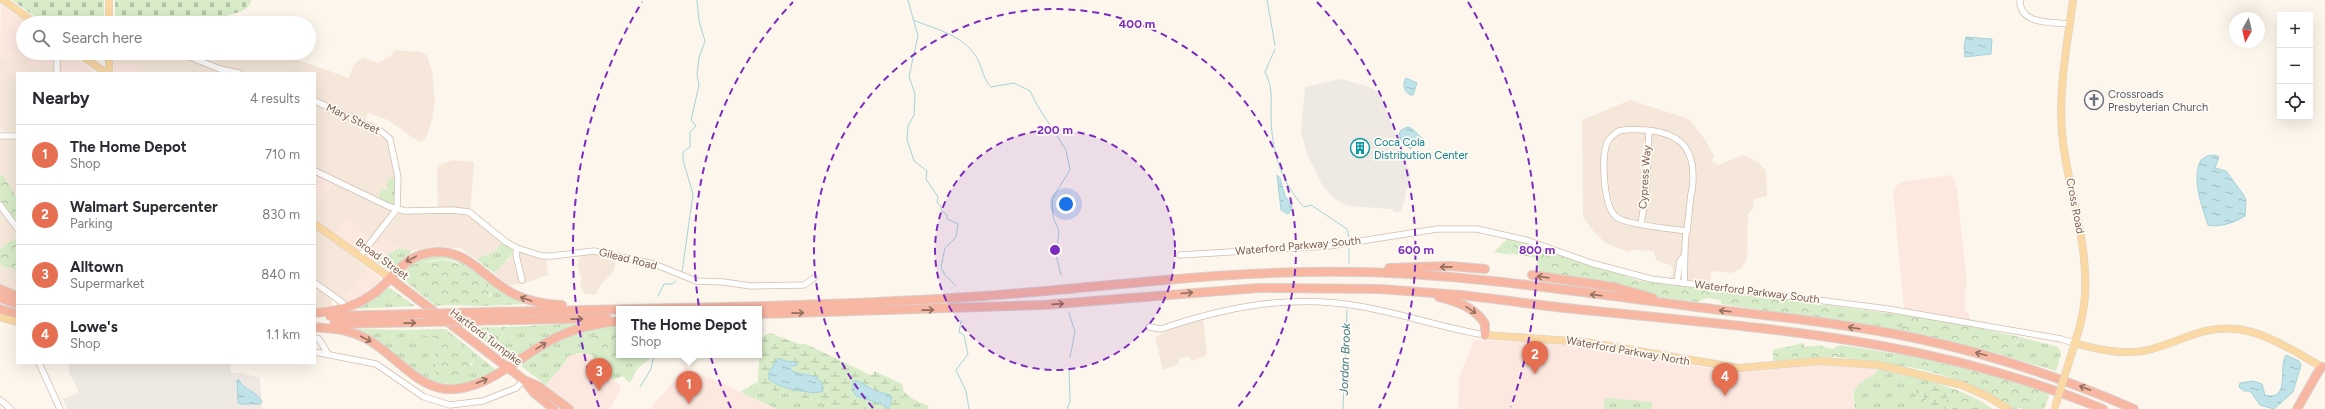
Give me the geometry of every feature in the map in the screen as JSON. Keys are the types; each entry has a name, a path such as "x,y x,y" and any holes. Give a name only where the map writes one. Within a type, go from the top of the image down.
{"highway":[{"path":"316,313 336,311 356,304 377,291 404,263 418,255 438,252 468,260 503,288 522,298 537,302 616,308"},
{"path":"752,306 818,305 993,295 1214,275 1450,266 1484,269"},
{"path":"1317,271 1396,273 1452,277 1879,331 1926,340 2018,365 2141,409"},
{"path":"1532,275 1614,287 1653,298 1705,308"},
{"name":"Broad Street","path":"390,278 435,312"},
{"path":"762,314 1027,306 1258,288 1379,289 1461,295 1872,343 1941,357 2005,374 2103,409"},
{"path":"0,289 16,296"},
{"path":"1379,289 1394,293 1440,298 1460,304 1475,312 1483,320 1486,329 1485,335"},
{"path":"0,298 16,304"},
{"path":"316,317 616,308"},
{"path":"0,309 16,314"},
{"name":"Hartford Turnpike","path":"435,312 524,380 533,392 554,409"},
{"path":"316,324 616,318"},
{"path":"316,327 342,329 366,338 419,378 436,387 462,388 509,368 556,337 579,328 616,322"},
{"path":"2297,409 2318,372 2324,367"},
{"path":"2302,409 2324,367"},
{"name":"Hartford Turnpike","path":"524,380 537,385 570,409"},
{"path":"2108,398 2134,409"}],"main road":[{"path":"3,0 25,16"},
{"path":"109,0 109,16"},
{"name":"Cross Road","path":"2055,408 2084,308 2085,281 2082,238 2063,142 2061,122 2073,0"},
{"path":"88,60 105,72"},
{"path":"109,60 109,72"},
{"name":"Broad Street","path":"316,225 390,278"},
{"path":"0,317 13,321"},
{"name":"Waterford Parkway South","path":"2074,343 2116,351 2139,352 2163,345 2198,331 2236,329 2261,334 2324,367"},
{"name":"Waterford Parkway North","path":"1485,335 1560,339 1739,368 1819,361 1879,365 1962,385 1988,396 2008,409"}],"street":[{"path":"2020,0 2021,11 2026,16 2034,20 2070,24"},
{"path":"57,60 58,72"},
{"path":"198,60 220,69 234,72"},
{"name":"Mary Street","path":"316,101 382,132 390,139 398,177 397,209"},
{"path":"1684,283 1686,261 1684,256 1694,175 1690,155 1675,138 1664,133 1649,131 1618,131 1610,138 1606,146 1605,190 1610,210 1619,219 1687,231"},
{"name":"Cypress Way","path":"1641,224 1646,195 1649,131"},
{"path":"0,136 16,136"},
{"name":"Gilead Road","path":"316,171 397,209 469,212 506,242 517,248 542,256 594,251 654,264 696,281 723,282 751,286 804,285 814,278"},
{"path":"0,205 16,227"},
{"path":"360,256 397,209"},
{"name":"Waterford Parkway South","path":"1180,255 1329,246 1437,229 1462,228 1506,234 1614,270 1651,279 1952,319 2061,339 2074,343"},
{"path":"517,248 516,255 522,280"},
{"path":"1677,282 1680,261 1684,256"},
{"path":"316,284 343,303"},
{"name":"Waterford Parkway North","path":"1149,327 1161,329 1233,308 1266,303 1316,301 1370,308 1485,335"},
{"path":"316,338 319,339 328,354"},
{"path":"316,352 376,364 424,397 450,405 483,402 516,388 524,380"},
{"path":"39,364 60,409"},
{"path":"0,400 11,409"}],"shaded area":[{"path":"1,5 18,16 16,16 16,58 0,57"},
{"path":"394,50 421,52 427,56 432,71 435,100 432,120 426,139 419,142 388,120 368,113 365,121 316,98 316,72 246,72 227,69 204,60 299,60 349,78 353,66 363,57 378,63 391,56"},
{"path":"0,57 16,58 16,60 28,60 28,66 55,65 55,72 16,72 16,132 2,131 0,128"},
{"path":"28,60 55,60 55,65 28,66"},
{"path":"60,60 78,60 95,72 59,72"},
{"path":"113,60 190,60 220,72 143,72 134,66 113,64"},
{"path":"113,64 134,66 143,72 114,72"},
{"path":"1341,79 1370,87 1380,94 1411,175 1401,212 1394,212 1392,209 1347,206 1334,198 1322,185 1306,151 1301,131 1305,87"},
{"path":"1630,100 1689,119 1706,141 1714,156 1712,161 1718,165 1744,155 1758,162 1766,171 1767,196 1754,199 1753,208 1748,214 1747,259 1741,269 1731,273 1711,271 1710,283 1669,278 1672,275 1673,266 1656,260 1654,251 1632,250 1629,252 1607,244 1594,232 1583,217 1582,120"},
{"path":"316,104 374,132 387,141 397,180 387,180 388,192 378,199 316,170"},
{"path":"0,139 16,139 16,196 4,176 0,175"},
{"path":"452,160 474,162 470,215 503,242 502,246 496,251 476,259 460,248 430,247 411,251 399,248 381,236 400,213 427,214 438,212 437,170 440,165"},
{"path":"316,174 333,183 316,204"},
{"path":"1952,175 1957,189 1967,284 1965,289 1965,309 1970,316 1970,320 1904,309 1893,192 1897,185 1906,181"},
{"path":"333,183 391,210 392,213 371,239 356,229 348,217 334,234 316,221 317,204"},
{"path":"0,208 16,232 16,236 15,240 7,243 0,249"},
{"path":"347,217 359,226 357,230 371,239 376,233 399,248 374,261 334,234"},
{"path":"316,229 368,268 343,300 316,281"},
{"path":"512,247 546,258 548,275 523,284 508,285 494,273 502,264 510,259"},
{"path":"595,252 617,258 613,272 598,288 596,295 585,294 580,285 582,278 577,265 582,253"},
{"path":"0,263 4,268 11,267 16,270 16,294 0,287"},
{"path":"368,268 380,277 380,283 372,292 346,306 343,300"},
{"path":"316,286 332,297 332,307 328,309 316,309"},
{"path":"1203,318 1207,355 1192,361 1189,356 1179,358 1179,364 1163,370 1155,337 1173,328"},
{"path":"1474,340 1553,343 1733,372 1760,371 1808,365 1877,368 1877,372 1856,386 1852,396 1855,409 1458,409 1459,378"},
{"path":"580,353 593,355 593,373 605,373 620,385 621,389 610,409 575,409 546,385 559,368 565,364 568,356"},
{"path":"69,364 231,364 231,373 242,373 260,378 262,409 67,409 63,399 78,393 78,389 69,373"},
{"path":"685,367 777,409 650,409"}],"green space":[{"path":"12,0 104,0 104,16 34,16"},
{"path":"115,0 251,0 247,8 244,10 226,16 115,16"},
{"path":"0,175 4,176 16,196 16,222 0,202"},
{"path":"393,176 393,180 397,180 395,204 391,205 378,199 382,189 388,191 387,180"},
{"path":"16,238 16,271 11,267 4,268 0,263 0,249"},
{"path":"1508,238 1640,281 1833,306 1831,317 1808,313 1803,316 1721,304 1721,300 1707,298 1697,302 1662,298 1539,273 1537,258 1509,253 1517,245 1504,243"},
{"path":"503,242 512,247 512,255 494,273 476,259 496,251"},
{"path":"1504,242 1518,245 1509,253 1514,255 1494,252"},
{"path":"399,248 411,251 410,254 392,269 374,261"},
{"path":"435,255 457,258 525,304 481,306 487,302 491,295 489,290 474,274 462,265 452,260 444,259 432,260 421,264 418,277 438,289 438,296 446,300 450,305 436,306 404,280 402,273 416,261"},
{"path":"441,260 462,266 482,279 490,291 489,300 481,306 450,305 446,300 437,296 438,289 430,287 428,283 414,274 413,269 416,264"},
{"path":"390,288 415,306 353,309 383,289"},
{"path":"1833,306 1902,315 1902,331 1803,316 1808,313 1831,317"},
{"path":"1902,315 1965,325 2019,337 2016,343 1996,353 1902,331"},
{"path":"583,323 514,359 499,352 467,328 471,328 498,346 506,327"},
{"path":"616,325 616,331 593,335 606,348 610,357 627,359 651,358 637,369 630,383 622,376 614,380 605,373 592,373 593,355 580,353 568,356 546,385 522,367 529,357 559,340 596,328"},
{"path":"506,327 497,347 471,328"},
{"path":"446,329 495,369 495,371 467,383 438,383 419,376 352,330 405,330 407,332 434,337 436,376 472,365 474,355 443,330"},
{"path":"446,329 443,330 474,355 474,358 465,373 445,379 436,376 434,337 407,332 405,330"},
{"path":"616,331 616,358 627,359 620,361 610,357 606,348 594,347 593,335"},
{"path":"770,333 799,344 806,344 870,375 874,374 874,371 902,384 904,392 903,409 851,409 762,388 758,382 759,358 762,358 762,340 765,335","holes":["778,358 795,366 789,368 792,371 814,376 821,380 801,390 773,383 769,372","868,385 876,391 881,404 860,398"]},
{"path":"2019,337 2058,347 2061,353 2056,371 1996,353 2018,342"},
{"path":"1803,343 1805,347 1822,345 1823,347 1833,349 1840,345 1838,357 1797,359 1780,362 1773,361 1773,350"},
{"path":"1840,345 1910,356 1960,366 1912,361 1915,368 1838,357"},
{"path":"1912,360 1960,366 1993,374 2042,390 2027,407 2012,409 1978,388 1954,379 1915,368"},
{"path":"1877,368 1913,377 1919,409 1855,409 1854,395 1857,386 1877,372"},
{"path":"1913,377 1965,393 1993,409 1947,409 1947,395 1932,409 1919,409"},
{"path":"758,382 762,388 851,409 777,409 740,392"},
{"path":"1919,382 1941,389 1947,395 1947,409 1932,409 1920,390"},
{"path":"2042,390 2050,393 2044,409 2020,409 2033,401"},
{"path":"904,392 913,399 928,406 929,409 903,409"},
{"path":"1607,398 1652,402 1652,409 1604,409 1604,400"}],"water":[{"path":"1966,37 1992,39 1991,54 1965,57 1964,46"},
{"path":"1406,78 1417,83 1413,95 1410,95 1405,89 1404,83"},
{"path":"1407,127 1411,128 1422,138 1410,149 1401,140 1399,134 1401,130"},
{"path":"2215,155 2219,157 2215,168 2226,171 2246,200 2245,216 2227,224 2212,226 2208,225 2203,210 2198,192 2197,175 2201,160 2207,156"},
{"path":"1277,175 1280,178 1285,196 1292,205 1288,214 1281,210"},
{"path":"2286,355 2299,361 2301,365 2293,392 2274,409 2260,405 2250,391 2244,391 2239,387 2240,383 2253,381 2262,384 2265,395 2273,396 2278,393 2281,388 2284,360"},
{"path":"778,358 785,361 796,362 797,365 789,367 792,371 817,378 822,385 823,391 804,392 786,388 772,382 769,379 769,372"},
{"path":"237,380 257,395 262,402 260,404 238,403"},
{"path":"853,381 858,381 876,391 890,395 892,398 889,409 881,404 856,396 853,390"}],"waterway":[{"path":"682,272 693,194 683,160 683,152 690,147 690,132 696,126 691,120 699,85 697,75 699,58 705,41 699,21 697,0"},
{"path":"908,0 918,36 909,76 915,94 914,115 908,126 907,139 914,161 927,171 926,179 938,197 937,203 941,206 941,210 947,215 947,219 958,224 956,237 945,248 941,267 945,275 956,286"},
{"name":"Jordan Brook","path":"1267,0 1275,45"},
{"path":"913,20 951,35 967,46 974,53 985,78 991,87 1014,83 1030,91 1037,105 1066,150 1070,170 1052,199 1053,217 1059,231 1056,255 1061,275"},
{"name":"Jordan Brook","path":"1275,49 1265,72 1268,77 1271,93 1271,127 1278,164 1289,186 1304,207 1311,205 1347,229 1349,237"},
{"name":"Jordan Brook","path":"1349,249 1349,263"},
{"path":"658,296 664,284 672,284 676,281"},
{"name":"Jordan Brook","path":"1343,409 1347,310"},
{"path":"1069,313 1075,332 1070,357"},
{"path":"961,321 959,332 964,335 968,354 956,370 966,391 969,409"},
{"path":"640,387 651,369 653,358"},
{"path":"1067,409 1070,401 1069,369"}],"place":[{"name":"Crossroads Presbyterian Church","path":"2094,100"},
{"name":"Coca Cola Distribution Center","path":"1360,148"},
{"name":"Walmart Supercenter","path":"1535,374"},
{"name":"Alltown","path":"599,391"},
{"name":"Lowe's","path":"1725,396"},
{"name":"The Home Depot","path":"689,404"}]}
